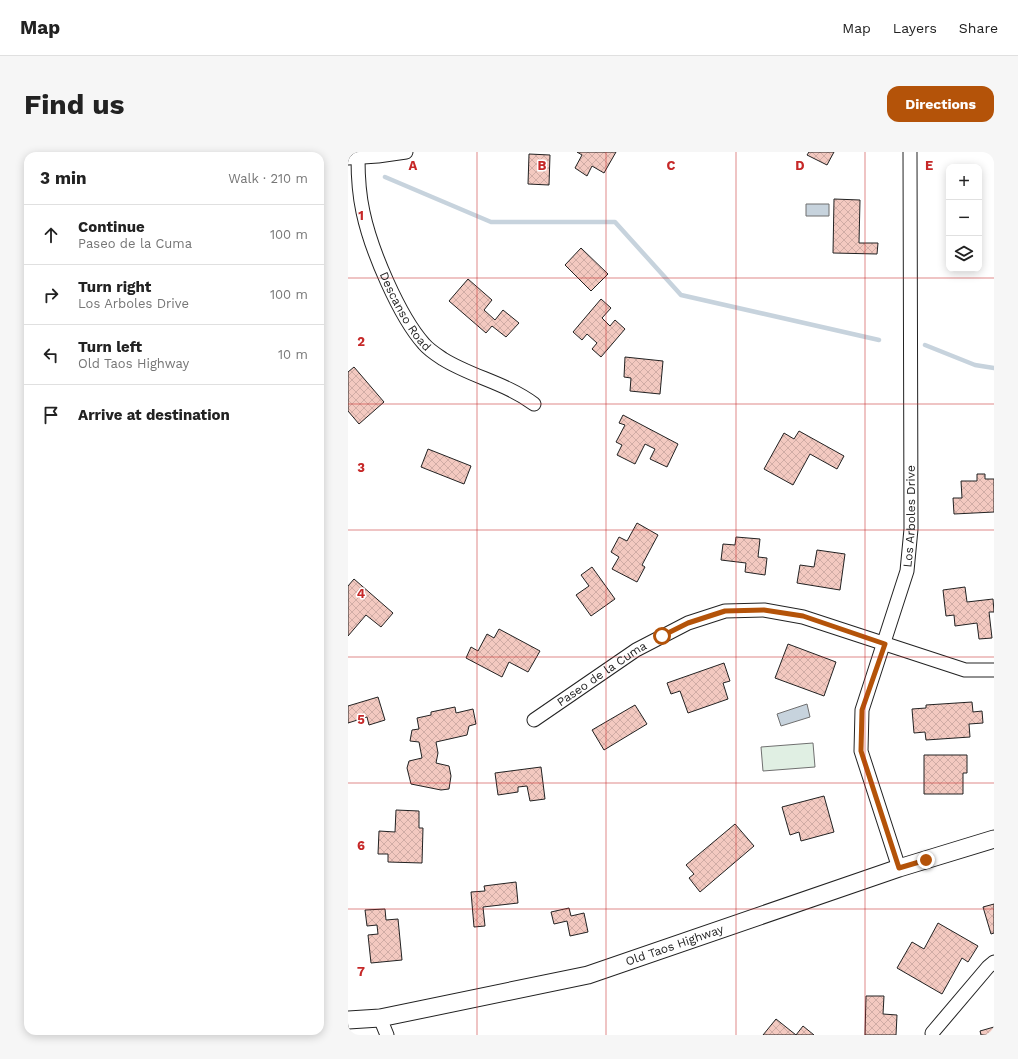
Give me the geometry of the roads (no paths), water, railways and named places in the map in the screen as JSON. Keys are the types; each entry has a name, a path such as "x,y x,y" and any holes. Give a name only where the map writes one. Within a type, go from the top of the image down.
{"street":[{"path":"353,158 406,152"},
{"name":"Los Arboles Drive","path":"899,868 861,751 862,710 885,644 907,571 911,529 910,152"},
{"name":"Descanso Road","path":"353,158 361,200 372,244 392,291 416,334 425,345 444,360 509,388 534,404"},
{"name":"Paseo de la Cuma","path":"534,720 636,650 688,623 725,611 764,610 803,616 965,670 994,670"},
{"name":"Old Taos Highway","path":"348,1020 380,1018 588,975 899,868 994,839"},
{"path":"932,1033 988,967 994,962"},
{"path":"380,1018 387,1035"}],"waterway":[{"path":"385,177 491,222 615,222 681,295 879,340"},
{"path":"925,345 975,365 994,368"}]}
